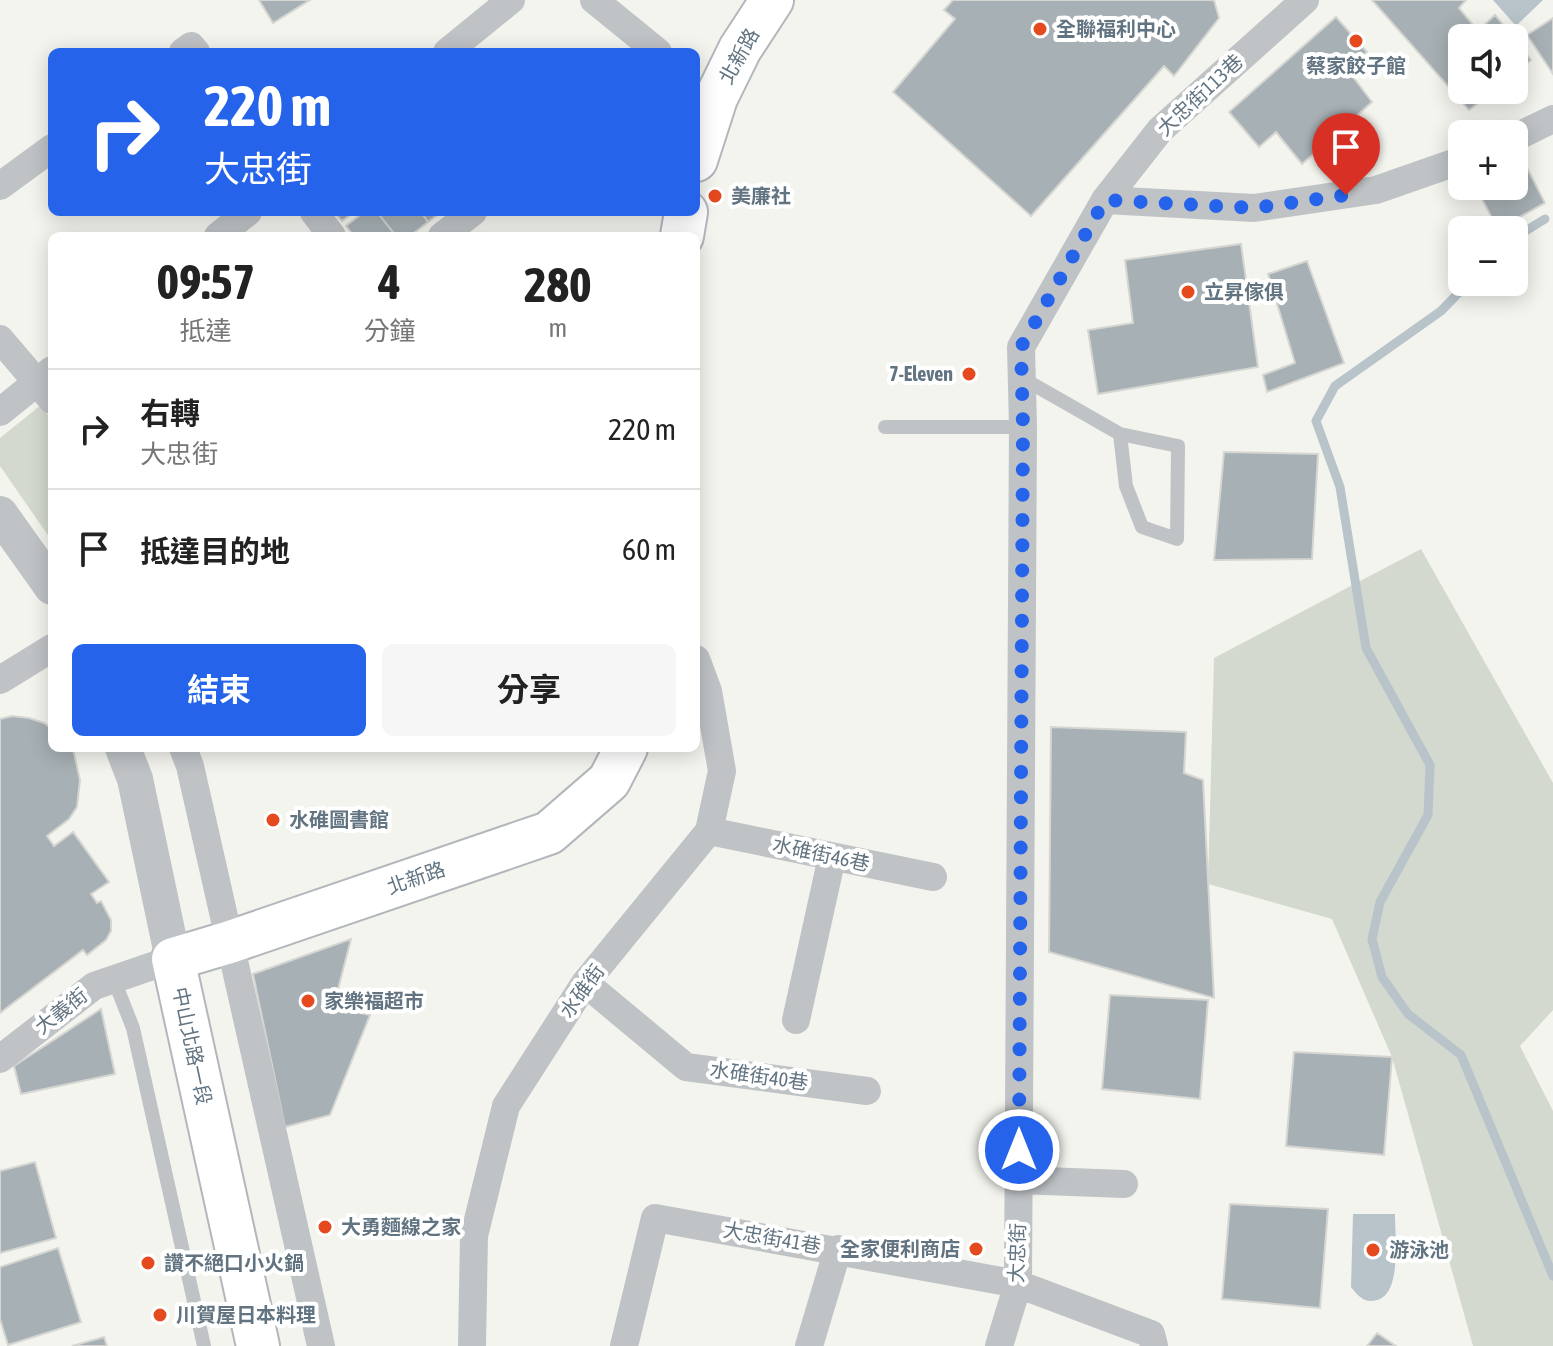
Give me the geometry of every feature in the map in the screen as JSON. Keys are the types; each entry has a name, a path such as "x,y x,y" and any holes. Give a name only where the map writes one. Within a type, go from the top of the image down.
{"main road":[{"name":"北新路","path":"700,132 706,90 740,49 772,0"},
{"name":"北新路","path":"173,959 549,833 609,781 624,752"},
{"name":"中山北路一段","path":"173,959 258,1346"}],"street":[{"path":"452,48 511,0"},
{"path":"594,0 653,48"},
{"name":"大忠街113巷","path":"1105,200 1160,130 1305,0"},
{"path":"1528,131 1553,119"},
{"path":"0,186 48,151"},
{"path":"1105,200 1254,208 1376,190 1448,165"},
{"name":"大忠街","path":"999,1346 1018,1284 1021,347 1105,200"},
{"path":"223,232 243,216"},
{"path":"447,232 468,216"},
{"path":"0,339 47,383 0,412"},
{"path":"0,514 48,581"},
{"path":"0,680 48,650"},
{"name":"水碓街","path":"472,1346 474,1236 506,1106 585,983 709,831 722,771 708,691 700,670"},
{"name":"中山北路一段","path":"125,752 135,779 173,959"},
{"path":"185,752 321,1346"},
{"name":"水碓街46巷","path":"709,831 933,877"},
{"path":"796,1020 832,857"},
{"name":"大義街","path":"0,1059 94,986 173,959"},
{"name":"水碓街40巷","path":"585,983 686,1067 867,1091"},
{"path":"1018,1180 1124,1184"},
{"name":"大忠街41巷","path":"624,1346 655,1218 1018,1284 1151,1334 1154,1346"},
{"path":"809,1346 838,1249"}],"lane":[{"path":"1022,378 1120,434 1178,446 1177,539 1142,527 1126,486 1120,434"},
{"path":"885,427 1023,427"},
{"path":"114,980 133,1028 204,1346"}],"shaded area":[{"path":"1493,0 1543,0 1518,24 1514,24"},
{"path":"41,405 48,415 48,535 0,466 0,438"},
{"path":"1421,549 1553,783 1553,1010 1520,1046 1553,1111 1553,1346 1473,1346 1392,1057 1332,919 1208,884 1214,658"},
{"name":"游泳池","path":"1353,1214 1395,1214 1394,1276 1385,1295 1377,1300 1365,1300 1351,1287"}],"building":[{"path":"259,0 310,0 273,23"},
{"path":"953,0 1214,0 1219,18 1174,76 1164,66 1031,216 893,92 955,19 944,10"},
{"path":"1372,0 1466,0 1459,8 1472,24 1448,24 1448,86"},
{"path":"1495,15 1502,24 1485,24"},
{"path":"1336,17 1367,52 1347,69 1372,102 1302,164 1276,132 1259,147 1229,112"},
{"path":"1553,18 1553,74 1528,36"},
{"path":"1528,170 1545,203 1522,216 1491,216 1482,200 1528,200"},
{"path":"359,216 380,216 393,232 351,232 346,226"},
{"path":"380,216 424,216 428,222 415,232 393,232"},
{"name":"立昇傢俱","path":"1241,244 1258,367 1098,394 1088,330 1133,323 1125,260"},
{"path":"1307,261 1344,363 1267,392 1263,375 1295,363 1268,274"},
{"path":"1224,452 1318,454 1312,559 1214,560"},
{"path":"12,716 44,723 48,726 48,752 74,753 80,780 77,807 69,819 47,836 54,846 73,832 109,882 91,894 97,903 101,901 111,920 111,931 106,940 87,955 83,950 0,1013 0,719"},
{"path":"1051,727 1186,732 1184,773 1203,780 1214,998 1049,952"},
{"path":"351,939 336,997 341,1009 370,1015 330,1115 285,1127 253,974"},
{"path":"1110,995 1208,1000 1200,1099 1102,1089"},
{"path":"101,1009 115,1074 21,1094 14,1066"},
{"path":"1294,1052 1392,1057 1384,1155 1286,1146"},
{"path":"35,1162 56,1238 0,1253 0,1171"},
{"path":"1230,1204 1328,1209 1320,1308 1222,1299"},
{"path":"58,1248 81,1322 8,1345 0,1319 0,1267"},
{"path":"1377,1333 1396,1346 1367,1346"},
{"path":"104,1337 107,1346 72,1346"}],"waterway":[{"path":"1528,229 1545,219"},
{"path":"1455,296 1441,311 1335,386 1316,421 1340,487 1366,648 1430,765 1428,815 1380,902 1372,939 1382,977 1408,1014 1461,1055 1553,1276"}],"place":[{"name":"全聯福利中心","path":"1040,29"},
{"name":"蔡家餃子館","path":"1356,41"},
{"name":"美廉社","path":"715,196"},
{"name":"立昇傢俱","path":"1188,292"},
{"name":"7-Eleven","path":"969,374"},
{"name":"水碓圖書館","path":"273,820"},
{"name":"家樂福超市","path":"308,1001"},
{"name":"大勇麵線之家","path":"325,1227"},
{"name":"全家便利商店","path":"976,1249"},
{"name":"游泳池","path":"1373,1250"},
{"name":"讚不絕口小火鍋","path":"148,1263"},
{"name":"川賀屋日本料理","path":"160,1315"}],"route":[{"path":"1019,1150 1021,347 1105,200 1254,208 1346,195"}]}
